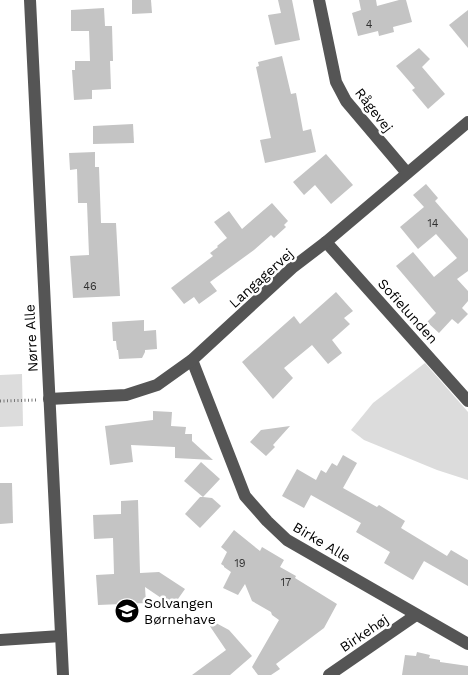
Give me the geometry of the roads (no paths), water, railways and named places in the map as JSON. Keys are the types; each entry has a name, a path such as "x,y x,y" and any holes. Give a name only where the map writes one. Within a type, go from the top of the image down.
{"street":[{"name":"Nørre Alle","path":"30,0 63,675"},
{"name":"Rågevej","path":"319,0 336,82 346,101 407,173"},
{"name":"Langagervej","path":"49,399 126,395 157,385 192,360 292,268 326,242 468,122"},
{"name":"Sofielunden","path":"326,242 468,401"},
{"name":"Birke Alle","path":"192,360 245,496 267,522 287,540 468,644"},
{"name":"Birkehøj","path":"329,675 416,615"},
{"path":"0,640 62,636"}],"place":[{"name":"Solvangen Børnehave","path":"127,611"}]}
